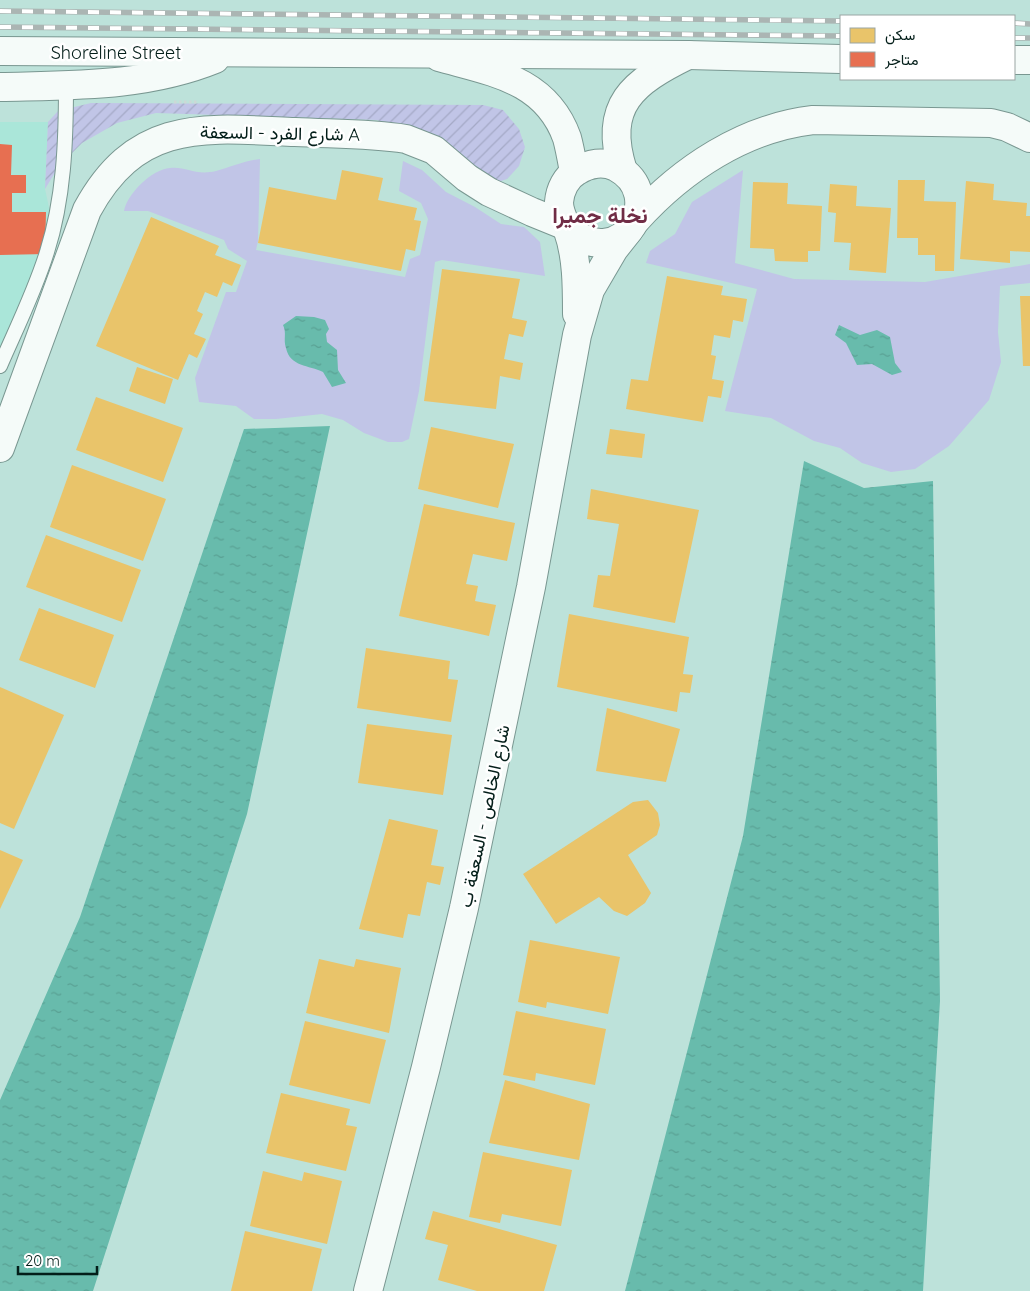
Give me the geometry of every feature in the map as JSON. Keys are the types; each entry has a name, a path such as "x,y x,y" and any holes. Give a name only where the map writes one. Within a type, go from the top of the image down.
{"street":[{"name":"Shoreline Street","path":"0,51 431,55"},
{"path":"0,87 126,83 162,76 197,66 231,53"},
{"path":"431,55 688,55 840,59"},
{"path":"431,55 508,77 534,91 554,113 567,139 570,177 559,203 566,227 579,238 592,244 605,244 618,239 666,190 714,156 752,135 771,128 813,120 991,123 1007,127 1030,138"},
{"path":"626,173 616,139 622,108 640,82 654,72 688,55"},
{"path":"1015,60 1030,60"},
{"name":"شارع الفرد - السعفة A","path":"0,448 87,210 98,190 112,172 130,156 149,144 170,135 216,128 398,138 420,143 434,150 473,182 566,227"},
{"path":"626,173 673,170 714,156"},
{"path":"570,177 586,166 598,163 612,165 626,173 634,183 640,201 633,225"},
{"name":"شارع الفرد - السعفة A","path":"501,196 518,198 535,196 570,177"},
{"name":"شارع الخالص - السعفة ب","path":"368,1291 426,1067 470,880 532,587 576,335 590,290 614,249 633,225"},
{"name":"شارع الخالص - السعفة ب","path":"566,227 576,282 576,335"}],"lane":[{"path":"0,366 43,262 56,214 65,145 66,85"}],"shaded area":[{"path":"91,103 483,105 503,110 519,129 525,147 519,166 507,179 483,187 403,131 377,120 156,113 117,123 82,143 59,166 45,189 48,122 58,111"},
{"path":"0,122 48,122 45,189 50,212 52,245 0,359"},
{"path":"260,159 258,241 256,250 405,277 410,259 420,255 428,219 421,203 399,191 403,161 422,170 446,192 475,207 501,224 524,227 540,242 545,276 442,260 435,262 419,391 409,439 402,442 388,442 364,433 343,420 322,414 276,419 254,419 236,406 199,402 195,378 226,292 236,292 247,261 228,249 224,240 148,211 124,211 135,190 148,178 163,169 181,168 196,172 209,172"},
{"path":"743,170 735,263 794,279 925,282 1030,264 1030,283 1000,286 998,332 1001,362 989,400 949,446 915,469 891,472 862,463 840,448 814,441 771,418 725,411 757,289 646,263 650,251 675,234 692,202"}],"water":[{"path":"296,316 325,320 329,329 326,334 327,342 337,350 338,370 346,383 332,387 323,372 296,362 288,354 283,325"},
{"path":"839,325 860,335 877,330 890,337 895,363 902,372 892,375 872,364 857,365 846,343 835,335"},
{"path":"330,426 247,814 93,1291 0,1291 0,1100 80,917 244,429"},
{"path":"804,461 864,488 933,481 940,1001 923,1291 625,1291 743,836"}],"building: سكن":[{"path":"342,170 383,178 378,200 417,208 414,220 421,221 415,251 406,249 401,271 258,243 269,187 336,200"},
{"path":"898,180 925,180 924,201 956,202 954,271 935,271 935,255 918,255 918,238 897,238"},
{"path":"966,181 994,184 993,200 1027,203 1026,216 1030,216 1030,252 1010,251 1010,263 960,259"},
{"path":"753,182 788,183 787,204 822,206 820,251 808,251 808,262 775,261 774,249 750,248"},
{"path":"830,184 857,186 856,206 891,208 886,273 849,270 851,243 834,242 836,213 828,212"},
{"path":"151,217 219,246 215,255 241,265 232,286 223,282 217,297 205,292 197,311 203,314 194,334 206,339 197,358 189,354 178,380 96,346"},
{"path":"442,269 520,279 512,318 527,321 523,337 509,334 504,359 523,363 520,380 500,376 496,409 424,401"},
{"path":"667,276 723,286 721,295 747,299 743,322 733,320 730,338 714,335 711,355 716,356 712,379 724,381 721,398 708,396 703,422 626,409 631,379 648,381"},
{"path":"1020,296 1030,296 1030,366 1023,366"},
{"path":"137,367 173,379 165,404 129,391"},
{"path":"96,397 183,428 163,482 76,450"},
{"path":"431,427 514,444 498,508 418,489"},
{"path":"610,429 645,434 642,458 606,454"},
{"path":"72,465 166,499 143,561 50,527"},
{"path":"591,489 699,510 675,623 593,607 598,575 610,576 619,524 587,519"},
{"path":"424,504 515,523 507,561 473,554 466,584 478,586 475,601 496,605 489,636 399,616"},
{"path":"46,535 141,570 122,622 26,587"},
{"path":"39,608 114,635 95,688 19,660"},
{"path":"569,614 689,637 683,674 693,675 690,693 680,692 677,712 557,687"},
{"path":"366,648 450,661 448,679 458,680 451,722 357,708"},
{"path":"0,687 64,715 14,829 0,823"},
{"path":"607,708 680,729 666,782 596,771"},
{"path":"367,724 452,735 443,795 358,783"},
{"path":"648,800 658,813 660,825 657,835 628,855 651,893 645,903 627,916 614,911 599,897 556,924 523,874 633,802"},
{"path":"389,819 438,830 431,865 444,867 440,885 427,882 420,916 408,914 403,938 359,929"},
{"path":"0,850 23,860 0,909"},
{"path":"530,940 620,957 608,1014 547,1002 546,1008 518,1002"},
{"path":"319,959 354,967 356,959 401,968 389,1033 306,1013"},
{"path":"516,1011 606,1029 595,1085 536,1073 535,1081 503,1075"},
{"path":"305,1021 386,1040 370,1104 289,1085"},
{"path":"505,1080 590,1104 579,1160 489,1143"},
{"path":"281,1093 350,1109 346,1125 357,1127 346,1171 266,1153"},
{"path":"483,1152 572,1170 561,1226 502,1214 500,1223 469,1217"},
{"path":"263,1171 302,1181 304,1172 342,1181 327,1244 250,1226"},
{"path":"433,1211 557,1245 544,1291 477,1291 438,1280 448,1245 425,1239"},
{"path":"245,1231 322,1249 312,1291 231,1291"}],"building: متاجر":[{"path":"0,144 12,145 11,175 26,175 26,193 12,193 12,212 46,212 45,254 0,255"}],"railway":[{"path":"0,11 840,21"},
{"path":"1015,23 1030,24"},
{"path":"0,27 840,36"},
{"path":"1015,38 1030,38"}],"district":[{"name":"نخلة جميرا","path":"600,215"}]}
